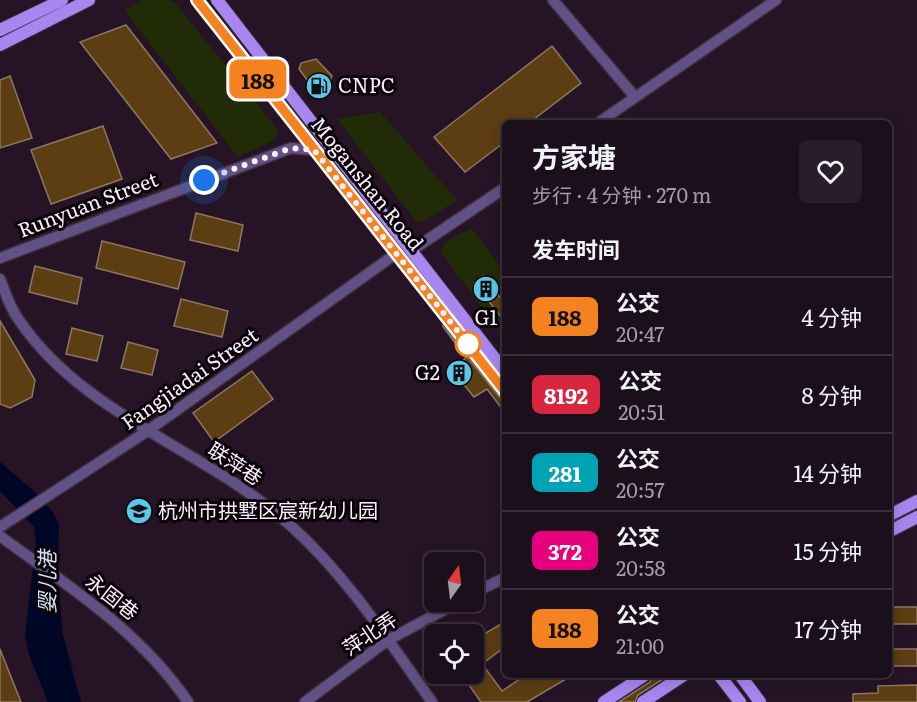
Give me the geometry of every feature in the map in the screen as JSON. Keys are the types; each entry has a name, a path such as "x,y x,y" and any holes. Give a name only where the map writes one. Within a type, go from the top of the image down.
{"main road":[{"path":"0,30 62,0"},
{"path":"0,45 89,0"},
{"name":"Moganshan Road","path":"197,0 502,388"},
{"name":"Moganshan Road","path":"217,0 502,368"},
{"path":"892,514 917,501"},
{"path":"892,530 917,517"},
{"path":"604,702 640,678"},
{"path":"643,702 679,678"},
{"path":"721,678 740,702"},
{"path":"742,678 760,702"}],"street":[{"path":"553,0 635,97"},
{"path":"602,120 776,0"},
{"path":"291,148 296,128"},
{"name":"Runyuan Street","path":"0,258 291,148 314,150"},
{"path":"411,251 502,190"},
{"name":"Fangjiadai Street","path":"0,527 150,430 397,253"},
{"name":"联萍巷","path":"0,279 16,315 44,352 76,382 238,485 289,524 330,562 432,702"},
{"name":"永固巷","path":"0,536 96,606 138,641 188,702"},
{"path":"484,588 502,579"},
{"name":"萍北弄","path":"305,702 388,640 440,612"}],"green space":[{"path":"142,0 169,0 175,3 275,126 278,135 274,140 238,157 124,10"},
{"path":"380,112 457,200 424,221 416,221 337,119"},
{"path":"471,228 502,268 502,335 440,251 447,241"}],"water":[{"name":"婴儿港","path":"0,462 34,491 52,511 59,524 58,568 62,631 81,702 48,702 29,655 25,635 36,544 34,527 0,491"}],"building":[{"path":"126,25 217,143 171,159 80,42"},
{"path":"552,46 581,83 533,120 502,120 502,144 465,172 434,137"},
{"name":"CNPC","path":"316,59 332,76 321,98 299,69 301,63"},
{"path":"10,76 32,138 0,148 0,80"},
{"path":"103,126 122,179 51,204 31,150"},
{"path":"196,213 243,225 238,251 190,240"},
{"path":"102,241 185,262 178,289 96,268"},
{"path":"35,266 82,278 77,304 29,292"},
{"name":"G1","path":"483,276 502,300 502,318 474,283"},
{"path":"181,299 228,311 222,337 174,326"},
{"path":"0,321 35,380 32,397 10,408 0,404"},
{"path":"442,325 502,399 502,409 487,389 474,397 451,369 466,358"},
{"path":"72,328 103,336 97,361 66,354"},
{"path":"128,342 158,350 152,375 121,368"},
{"path":"252,371 273,399 214,442 193,413"},
{"path":"892,607 917,607 917,624 892,624"},
{"path":"502,623 502,649 484,662 484,634"},
{"path":"0,649 21,702 0,702"},
{"path":"892,649 917,649 917,666 892,666"},
{"path":"484,667 502,691 522,678 568,678 527,702 481,702 468,684 484,684"},
{"path":"652,678 664,678 638,695 635,702 619,702 650,682"},
{"path":"917,685 917,702 853,702 853,694 878,693 878,686"}],"bus line":[{"name":"188","path":"197,0 502,388"}],"place":[{"name":"CNPC","path":"319,86"},
{"name":"G1","path":"486,289"},
{"name":"G2","path":"459,373"},
{"name":"杭州市拱墅区宸新幼儿园","path":"139,511"}],"route":[{"path":"204,180 291,148 314,150 468,344"}]}
